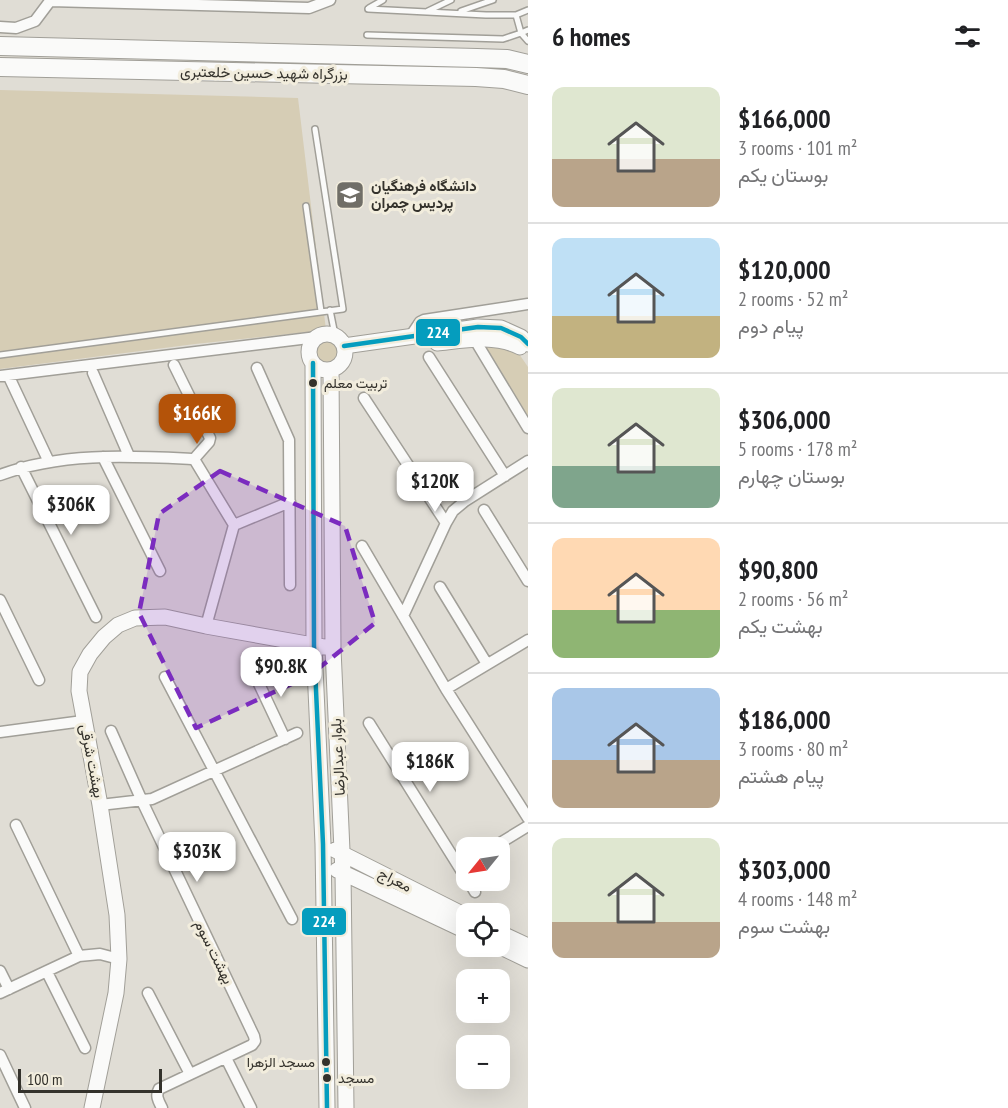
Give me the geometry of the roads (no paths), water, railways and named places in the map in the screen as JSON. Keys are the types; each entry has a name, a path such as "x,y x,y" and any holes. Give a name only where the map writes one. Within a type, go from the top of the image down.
{"highway":[{"name":"بزرگراه شهید حسین خلعتبری","path":"0,46 507,59 528,64"},
{"name":"بزرگراه شهید حسین خلعتبری","path":"0,67 476,77 504,79 528,85"}],"main road":[{"path":"341,346 478,327 501,328 521,337 528,344"},
{"path":"341,346 340,365 331,370 321,369 313,363 309,352 313,341 317,337 329,334 341,346 498,339 528,352"},
{"name":"بلوار عبدالرضا","path":"313,363 314,646 323,844 327,1108"},
{"name":"بلوار عبدالرضا","path":"331,370 333,648 343,873 346,1108"},
{"name":"بهشت شرقی","path":"92,1108 116,993 119,959 117,915 79,691 80,672 90,654 104,637 118,624 135,618 165,617 333,648"},
{"name":"معراج","path":"323,844 456,911"},
{"name":"معراج","path":"323,864 456,926"},
{"path":"510,938 528,946"},
{"path":"510,952 528,960"}],"street":[{"path":"0,27 16,28 35,21 50,1 309,8 330,0"},
{"path":"410,337 420,322 424,320 528,304"},
{"path":"49,462 5,378 317,337"},
{"path":"478,345 528,428"},
{"path":"429,357 505,476"},
{"path":"174,365 210,438 194,459"},
{"path":"257,368 289,440 290,585"},
{"path":"93,374 129,456"},
{"path":"364,398 446,523"},
{"path":"0,475 21,467 49,462 103,457 194,459"},
{"path":"103,457 160,571"},
{"path":"194,459 234,525 206,626"},
{"path":"403,616 453,511 528,461"},
{"path":"21,467 96,617"},
{"path":"234,525 290,502"},
{"path":"484,510 528,581"},
{"path":"362,546 447,689 528,818"},
{"path":"440,587 488,664"},
{"path":"0,600 39,680"},
{"path":"447,689 528,640"},
{"path":"252,669 285,738"},
{"path":"165,677 291,920"},
{"path":"0,732 84,721"},
{"path":"369,723 456,854"},
{"name":"بهشت سوم","path":"111,731 142,801 255,1036 252,1046 226,1058"},
{"path":"100,805 152,799 297,733"},
{"path":"16,825 79,956"},
{"path":"510,837 528,826"},
{"path":"0,971 4,991 79,956 100,954 119,959"},
{"path":"47,972 85,1048"},
{"path":"148,993 190,1074"},
{"path":"0,1055 26,1108"},
{"path":"162,1108 156,1093 159,1089 226,1058 251,1108"}],"lane":[{"path":"383,0 368,9 486,15 516,15 528,10"},
{"path":"426,12 451,0"},
{"path":"457,13 493,0"},
{"path":"516,15 521,33 528,41"},
{"path":"367,35 503,39 528,30"},
{"path":"0,355 343,309 315,129"},
{"path":"306,206 321,311"},
{"path":"330,310 341,346"}],"place":[{"name":"دانشگاه فرهنگیان پردیس چمران","path":"350,195"},
{"name":"تربیت معلم","path":"313,383"},
{"name":"مسجد الزهرا","path":"326,1062"},
{"name":"مسجد","path":"327,1078"}]}
